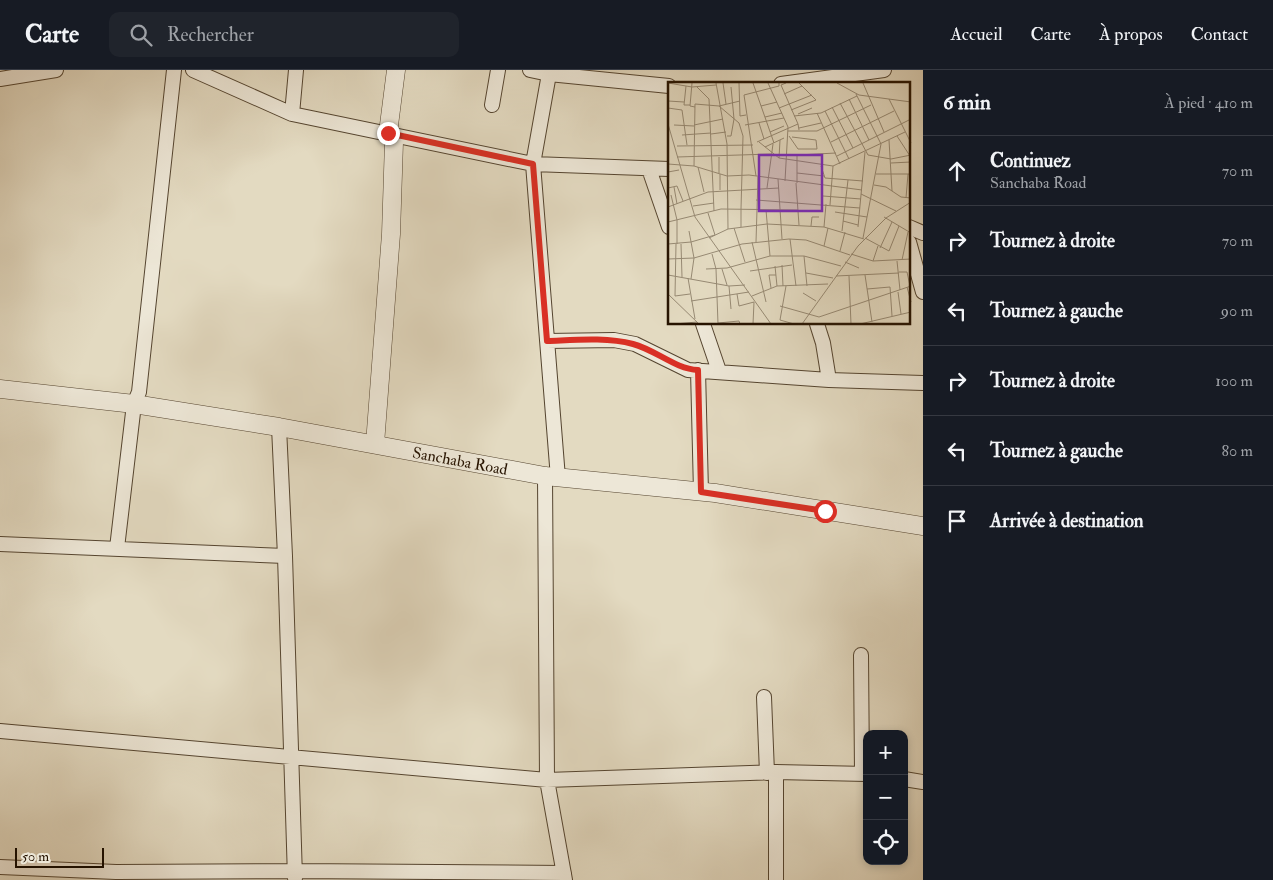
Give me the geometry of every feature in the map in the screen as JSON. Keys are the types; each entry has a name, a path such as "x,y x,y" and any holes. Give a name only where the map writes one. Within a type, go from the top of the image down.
{"street":[{"path":"0,79 56,70"},
{"path":"117,548 134,404 139,392 174,70"},
{"path":"193,70 292,114 533,164 668,169"},
{"path":"292,114 296,70"},
{"path":"375,444 391,234 394,142 388,133 396,70"},
{"path":"492,105 498,70"},
{"path":"530,70 549,74 668,86"},
{"path":"795,82 884,70"},
{"path":"0,867 103,876 564,877 547,780 551,477 547,341 533,164 549,74"},
{"path":"649,169 668,224"},
{"path":"910,227 923,232"},
{"path":"910,246 923,292"},
{"path":"703,325 719,371"},
{"path":"817,325 823,342 829,380"},
{"path":"547,341 614,340 635,344 688,370 829,380 923,383"},
{"path":"698,370 701,492"},
{"name":"Sanchaba Road","path":"0,389 134,404 279,427 551,477 701,492 923,526"},
{"path":"279,427 295,875"},
{"path":"0,544 285,556"},
{"path":"861,655 863,734"},
{"path":"764,697 771,773 776,880"},
{"path":"0,731 547,780 771,773 863,774"},
{"path":"908,780 923,782"}],"route":[{"path":"388,133 533,164 547,341 614,340 635,344 688,370 698,370 701,492 825,511"}]}
